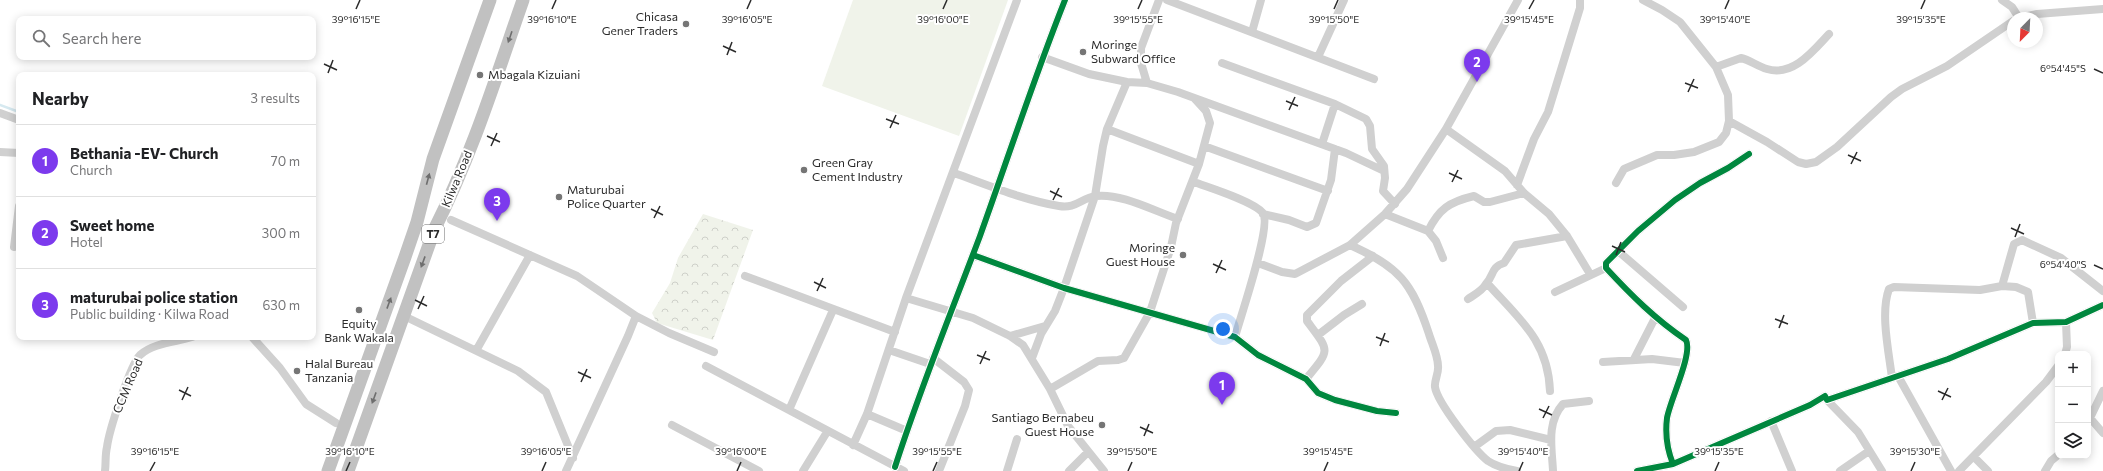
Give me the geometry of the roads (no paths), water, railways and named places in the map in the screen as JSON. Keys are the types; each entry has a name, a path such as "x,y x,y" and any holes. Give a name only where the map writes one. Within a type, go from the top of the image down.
{"highway":[{"name":"Kilwa Road","path":"328,471 417,222 433,159 490,0"},
{"name":"Kilwa Road","path":"348,471 435,228 450,197 475,136 523,0"}],"street":[{"path":"853,445 868,414 906,298 954,174 1016,0"},
{"path":"895,467 932,361 997,189 1042,57 1065,0"},
{"path":"1147,83 1141,63 1141,48 1158,0"},
{"path":"1166,0 1374,79"},
{"path":"1252,32 1261,0"},
{"path":"1318,57 1344,0"},
{"path":"1258,263 1282,272 1294,274 1350,245 1395,204 1407,189 1446,129 1518,0"},
{"path":"1517,185 1534,138 1548,112 1580,8 1580,0"},
{"path":"1616,183 1624,169 1657,155 1674,155 1694,152 1720,142 1726,133 1729,122 1728,94 1716,67 1680,22 1643,0"},
{"path":"2002,0 2012,3"},
{"path":"2043,14 2103,9"},
{"path":"1729,122 1767,142 1798,162 1806,164 1816,162 1838,147 1891,97 1902,89 1947,66 2007,25"},
{"path":"1716,67 1741,58 1774,71 1788,68 1804,60 1829,34"},
{"path":"1141,48 1150,46"},
{"path":"1042,57 1088,74 1127,82 1147,83 1322,144 1384,171"},
{"path":"1222,63 1335,104 1366,120 1370,126 1372,149 1381,160 1384,171 1383,191 1395,204"},
{"path":"1032,358 1045,326 1055,311 1064,288 1095,196 1102,146 1107,129 1127,82"},
{"path":"1050,389 1098,361 1118,360 1124,358 1150,312 1163,274 1178,219 1194,182 1210,123 1206,112 1194,99"},
{"path":"1322,144 1335,104"},
{"path":"0,113 16,119"},
{"path":"1107,129 1199,164"},
{"path":"1446,129 1505,171 1524,193 1549,214 1567,236 1590,274"},
{"path":"1204,146 1328,191"},
{"path":"1194,182 1229,195 1255,207 1263,214 1289,220 1307,227 1316,223 1328,191 1335,149"},
{"path":"0,152 16,153"},
{"path":"1672,467 1668,452 1667,417 1685,363 1688,344 1686,340 1655,318 1634,300 1606,268 1606,263 1675,200 1700,183 1728,168 1749,154"},
{"path":"954,174 997,189 1058,206 1071,207 1095,196 1123,199 1178,219"},
{"path":"1428,231 1434,218 1444,208 1463,199 1474,196 1484,202 1490,202 1524,193"},
{"path":"1235,337 1258,263 1265,224 1263,214"},
{"path":"1385,214 1428,231 1436,241 1443,258"},
{"path":"451,220 577,276 636,316 669,333 714,352"},
{"path":"14,247 16,231"},
{"path":"1468,299 1487,283 1492,271 1504,263 1516,245 1567,236"},
{"path":"2002,286 2014,244 2022,240 2042,247 2065,261 2103,291"},
{"path":"1350,245 1390,266 1404,280 1416,299 1439,365 1435,388 1454,421 1474,447 1489,462 1500,470 1517,471"},
{"path":"1618,251 1683,307"},
{"path":"477,349 530,255"},
{"path":"973,255 1064,288 1235,337 1258,355 1306,379 1318,393 1335,400 1377,411 1396,413"},
{"path":"1306,379 1324,358 1326,352 1318,335 1307,321 1307,315 1341,280 1373,256"},
{"path":"1555,292 1590,274 1606,268"},
{"path":"745,276 895,332"},
{"path":"1487,283 1537,340 1550,374 1550,390"},
{"path":"1951,471 1895,377 1886,323 1889,289 1899,286 1980,290 2002,286 2016,287 2028,292 2033,323"},
{"path":"906,298 973,318 1010,336 1023,345 1050,389 1068,426 1104,471"},
{"path":"1318,335 1344,315 1362,304"},
{"path":"1827,400 1948,359 2033,323 2066,322 2103,305"},
{"path":"789,410 833,310"},
{"path":"404,316 477,349 518,371 546,392 573,458"},
{"path":"566,471 636,316"},
{"path":"1634,359 1655,318"},
{"path":"2066,322 2066,351"},
{"path":"1010,336 1045,326"},
{"name":"CCM Road","path":"105,471 107,446 113,424 130,376 139,356 149,349 181,340"},
{"path":"255,340 280,368 306,404 336,423"},
{"path":"889,350 932,361 964,382 969,390 965,406 938,471"},
{"path":"1603,362 1634,359 1685,363"},
{"path":"706,366 827,432 904,471"},
{"path":"1959,471 1974,458 2046,382 2055,370"},
{"path":"2091,416 2103,391"},
{"path":"1637,471 1672,467 1810,405 1825,396 1827,400 1858,432 1882,471"},
{"path":"1553,471 1551,440 1557,411 1563,404 1589,401"},
{"path":"868,414 907,431"},
{"path":"1771,422 1792,471"},
{"path":"2091,422 2103,433"},
{"path":"672,425 759,471"},
{"path":"1474,447 1496,432 1510,430 1551,440"},
{"path":"802,471 827,432"},
{"path":"1007,471 1017,439"},
{"path":"1840,471 1869,451"},
{"path":"1069,471 1088,452"},
{"path":"1974,458 1988,471"},
{"path":"2045,471 2055,458"}],"waterway":[{"path":"0,105 16,111"}],"place":[{"name":"Chicasa Gener Traders","path":"686,24"},
{"name":"Moringe Subward Office","path":"1083,52"},
{"name":"Mbagala Kizuiani","path":"480,75"},
{"name":"Sweet home","path":"1477,82"},
{"name":"Green Gray Cement Industry","path":"804,170"},
{"name":"Maturubai Police Quarter","path":"559,197"},
{"name":"maturubai police station","path":"497,221"},
{"name":"Moringe Guest House","path":"1183,255"},
{"name":"Equity Bank Wakala","path":"359,310"},
{"name":"Halal Bureau Tanzania","path":"297,371"},
{"name":"Bethania -EV- Church","path":"1222,405"},
{"name":"Santiago Bernabeu Guest House","path":"1102,425"}]}
